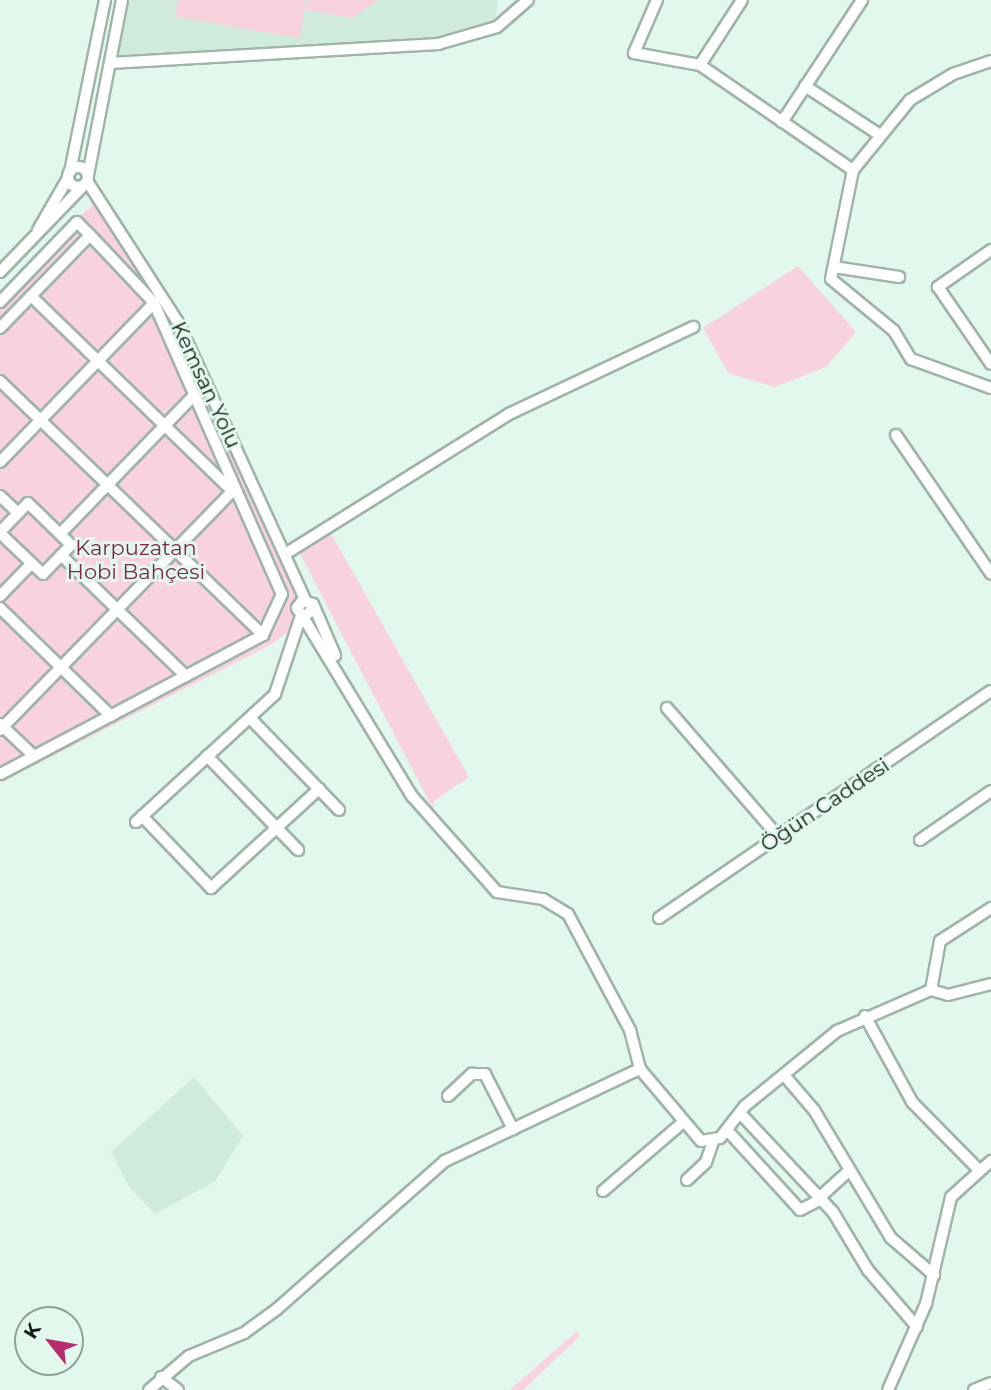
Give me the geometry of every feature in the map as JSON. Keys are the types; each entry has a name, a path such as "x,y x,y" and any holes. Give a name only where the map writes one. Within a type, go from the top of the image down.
{"street":[{"path":"31,240 69,175 105,0"},
{"path":"0,272 86,180 121,0"},
{"path":"110,63 438,44 502,24 528,0"},
{"path":"657,0 634,53 700,65 853,170"},
{"path":"700,65 742,0"},
{"path":"782,122 862,0"},
{"path":"991,61 919,93 880,135 853,170 831,279 894,331 911,359 991,388"},
{"path":"806,86 880,135"},
{"path":"69,175 80,167 86,180"},
{"path":"69,175 76,186 86,180"},
{"name":"Kemsan Yolu","path":"86,180 178,322 305,600"},
{"path":"0,775 262,635 282,594 233,489 153,303 77,222 0,303 12,315"},
{"path":"0,328 90,234"},
{"path":"991,250 939,287 991,364"},
{"path":"834,267 899,277"},
{"path":"31,296 233,489"},
{"path":"0,463 153,303"},
{"path":"285,554 509,414 693,327"},
{"path":"0,381 262,635"},
{"path":"60,534 194,395"},
{"path":"896,435 991,574"},
{"path":"34,756 1,727 233,489"},
{"path":"0,496 18,513"},
{"path":"28,503 71,545 43,574 0,532 18,513 28,503"},
{"path":"61,555 186,676"},
{"path":"0,596 32,564"},
{"path":"345,678 297,608 305,600 314,609 345,678 412,796 497,892 543,899 568,914 631,1030 640,1069 682,1123 701,1141 713,1142"},
{"path":"0,608 111,716"},
{"path":"314,609 302,617 275,694 139,819 211,888 319,789"},
{"name":"Öğün Caddesi","path":"659,918 991,691"},
{"path":"667,708 778,836"},
{"path":"250,718 339,810"},
{"path":"207,756 298,850"},
{"path":"920,840 991,791"},
{"path":"931,990 940,941 991,908"},
{"path":"687,1180 706,1162 713,1142 740,1113 784,1075 865,1016 931,990 952,995 991,984"},
{"path":"865,1016 912,1102 978,1169"},
{"path":"149,1390 161,1377 278,1310 445,1161 640,1069"},
{"path":"448,1096 472,1074 485,1074 513,1129"},
{"path":"784,1075 814,1110 848,1172 898,1246 934,1275"},
{"path":"740,1113 821,1198 868,1270 917,1327"},
{"path":"603,1191 682,1123"},
{"path":"727,1130 800,1210 821,1198 848,1172"},
{"path":"888,1390 917,1327 934,1275 947,1205 978,1169 991,1161"},
{"path":"161,1377 178,1390"},
{"path":"974,1390 991,1383"}],"shaded area":[{"path":"127,0 498,0 495,20 455,36 117,56"},
{"path":"194,1077 243,1136 215,1181 155,1214 129,1187 111,1152"}],"green space":[{"path":"178,0 306,0 300,38 175,17"},
{"path":"308,0 378,0 352,18 306,10"},
{"name":"Karpuzatan Hobi Bahçesi","path":"96,201 113,234 164,293 299,599 288,632 272,644 0,783 0,295"},
{"path":"798,266 856,332 826,367 775,387 728,373 703,328"},
{"path":"329,530 469,777 434,801 433,809 300,554"},
{"path":"577,1331 580,1336 523,1390 510,1390"}]}
